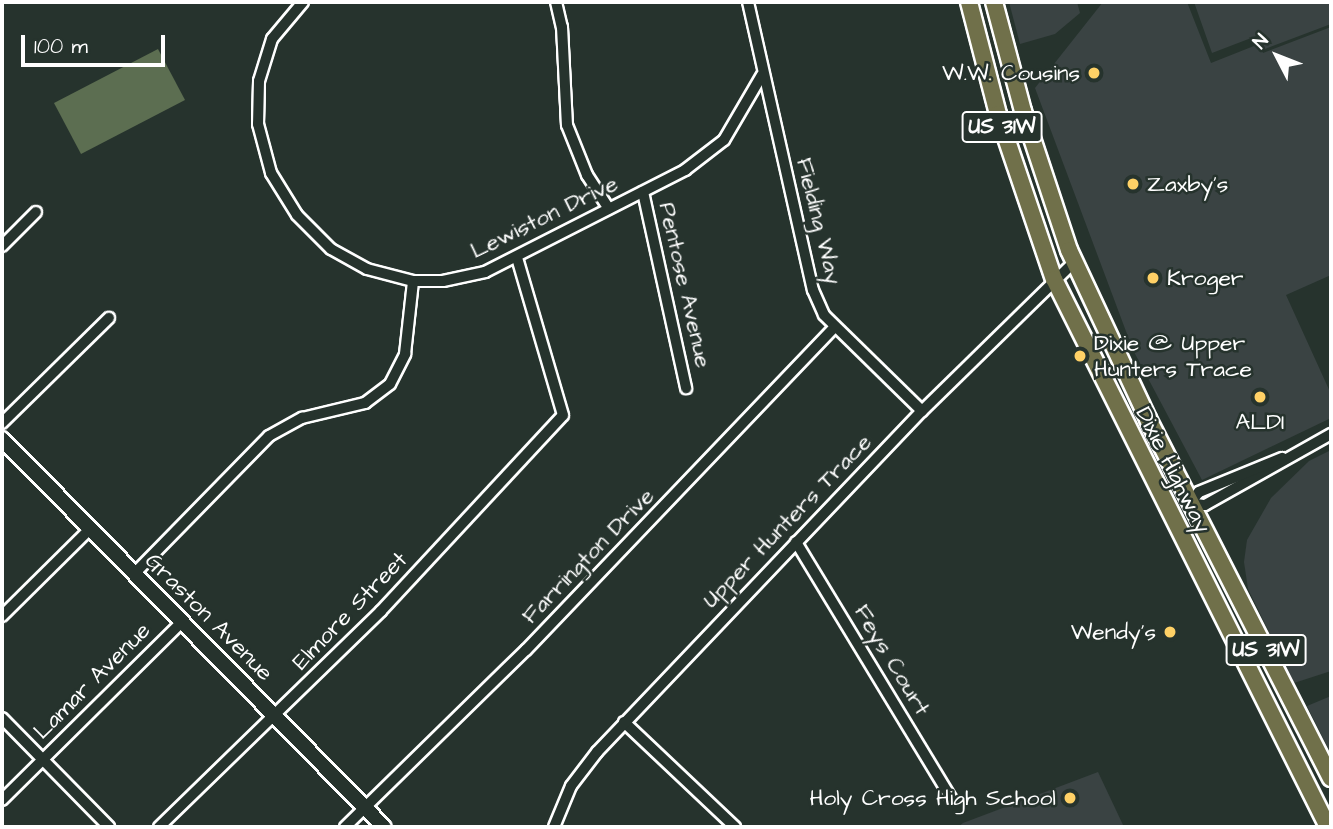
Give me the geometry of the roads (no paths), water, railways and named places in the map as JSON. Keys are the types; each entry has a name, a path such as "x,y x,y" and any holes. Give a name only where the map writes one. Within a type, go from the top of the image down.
{"main road":[{"name":"Dixie Highway","path":"969,2 998,114 1054,279 1147,470 1328,825"},
{"name":"Dixie Highway","path":"994,2 1023,111 1074,262 1190,503 1331,778"},
{"path":"1147,470 1169,500 1190,503"}],"street":[{"name":"Lewiston Drive","path":"303,2 272,39 259,81 258,124 271,173 297,215 331,248 367,269 413,281 464,278 517,258 696,163 724,139 762,75"},
{"path":"556,2 562,27 567,125 587,175 609,209"},
{"name":"Fielding Way","path":"748,2 762,75 813,290 835,327 922,411"},
{"name":"Pentose Avenue","path":"643,192 686,388"},
{"path":"2,246 36,212"},
{"name":"Elmore Street","path":"159,827 381,611 563,415 517,258"},
{"name":"Upper Hunters Trace","path":"554,827 575,779 624,722 922,411 1074,262"},
{"path":"134,573 269,436 302,418 365,402 390,384 405,354 413,281"},
{"path":"2,423 109,318"},
{"name":"Farrington Drive","path":"345,827 601,573 835,327"},
{"path":"1190,503 1199,492 1288,456 1331,434"},
{"name":"Graston Avenue","path":"2,439 384,827"},
{"path":"2,616 90,529"},
{"name":"Feys Court","path":"796,542 952,800"},
{"name":"Lamar Avenue","path":"2,800 182,622"},
{"path":"2,718 109,827"},
{"path":"624,722 735,827"}],"place":[{"name":"W.W. Cousins","path":"1094,73"},
{"name":"Zaxby's","path":"1133,184"},
{"name":"Kroger","path":"1153,278"},
{"name":"Dixie @ Upper Hunters Trace","path":"1080,356"},
{"name":"ALDI","path":"1260,397"},
{"name":"Wendy's","path":"1170,632"},
{"name":"Holy Cross High School","path":"1070,798"}]}
